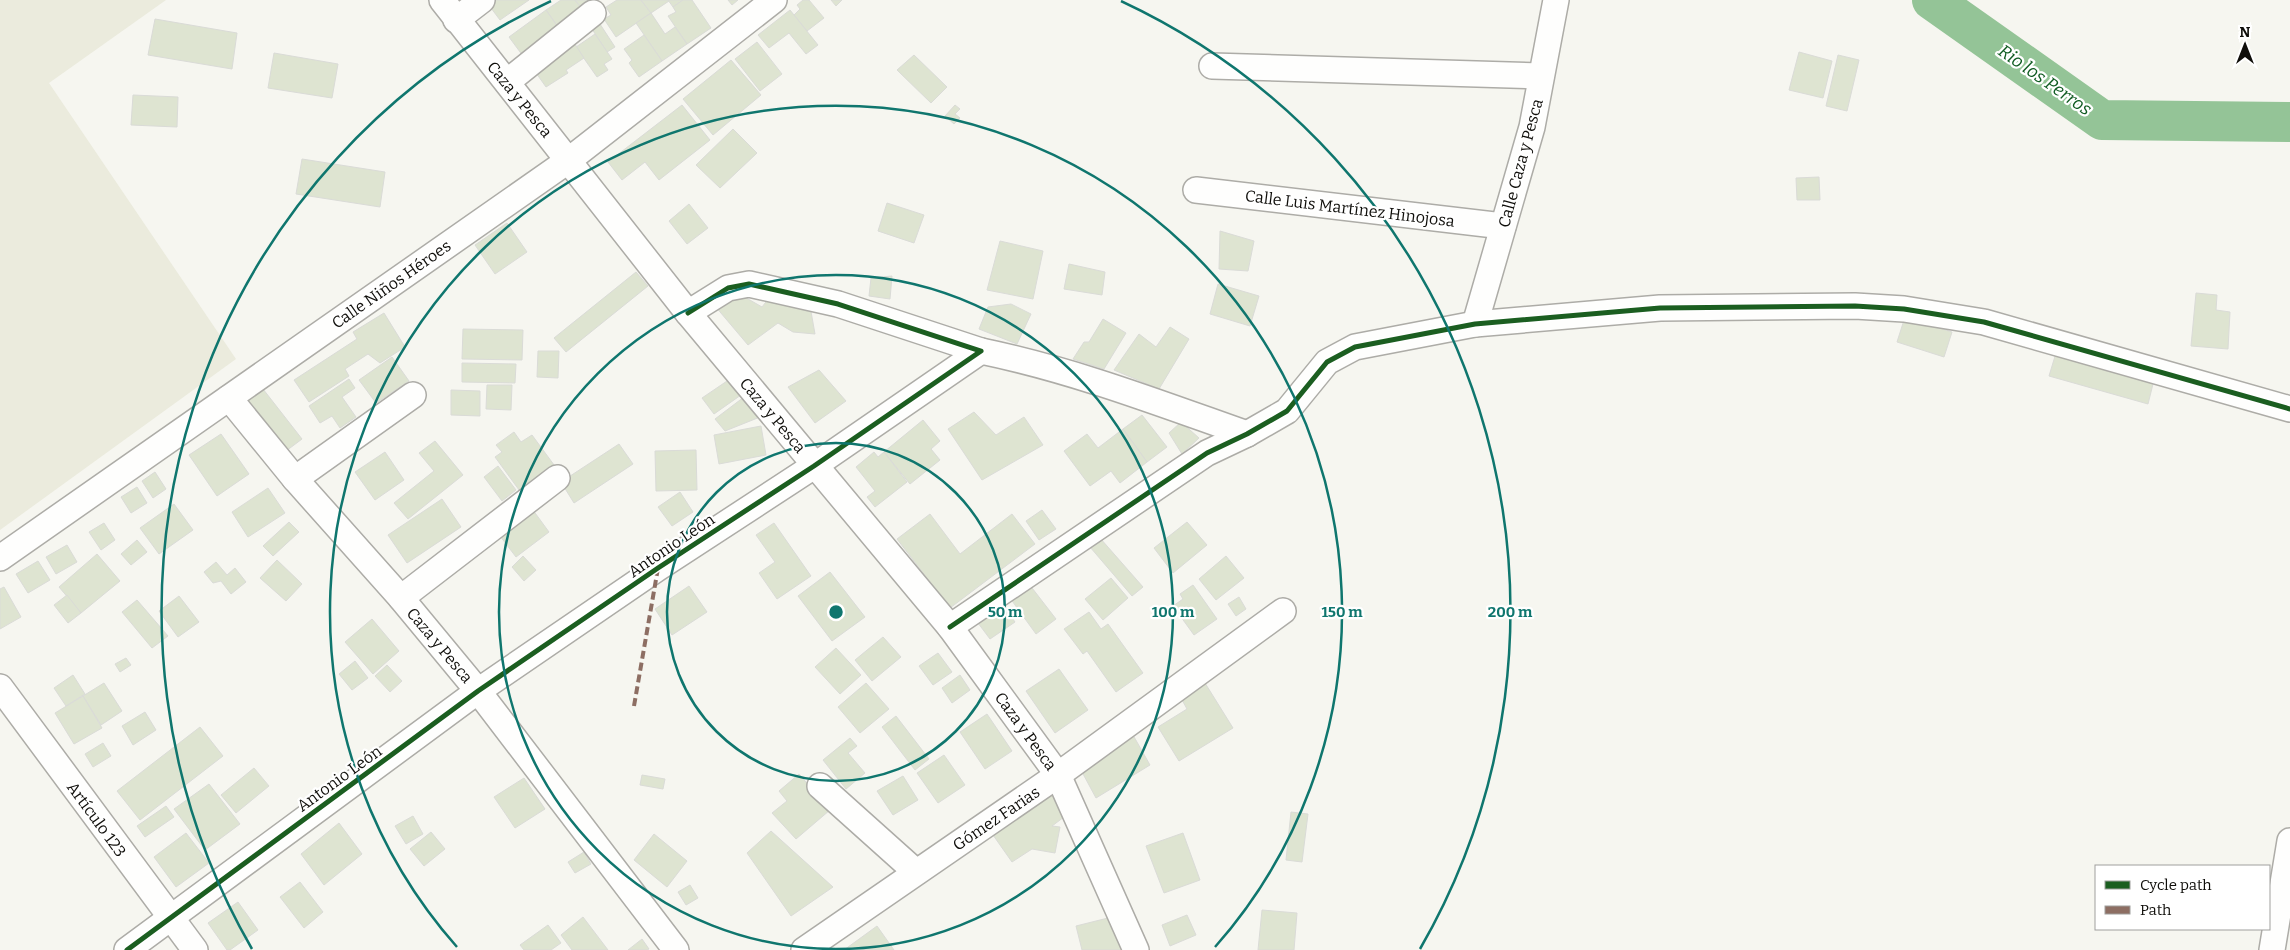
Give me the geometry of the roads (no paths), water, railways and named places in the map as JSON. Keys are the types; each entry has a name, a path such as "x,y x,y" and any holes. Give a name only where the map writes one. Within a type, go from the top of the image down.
{"street":[{"name":"Caza y Pesca","path":"442,0 688,313 950,627 1058,775 1136,950"},
{"path":"456,20 482,0"},
{"name":"Calle Niños Héroes","path":"0,558 569,160 774,0"},
{"name":"Calle Caza y Pesca","path":"1475,324 1532,127 1556,0"},
{"path":"507,82 593,13"},
{"path":"1212,66 1541,76"},
{"name":"Calle Luis Martínez Hinojosa","path":"1196,190 1504,226"},
{"path":"688,313 728,288 749,284 838,304 981,351 1030,361 1110,385 1247,434"},
{"path":"950,627 1207,453 1247,434 1287,411 1327,362 1355,347 1475,324 1660,308 1855,306 1904,308 1984,322 2290,409"},
{"name":"Antonio León","path":"127,950 478,691 650,574 814,466 981,351"},
{"path":"295,479 413,395"},
{"name":"Caza y Pesca","path":"230,398 295,479 401,598 478,691 676,950"},
{"path":"401,598 557,478"},
{"name":"Gómez Farias","path":"804,950 1058,775 1283,611"},
{"name":"Artículo 123","path":"0,687 195,950"},
{"path":"820,786 916,872"},
{"path":"2272,950 2290,841"}],"waterway":[{"name":"Rio los Perros","path":"1932,0 2102,120 2290,122"}]}
